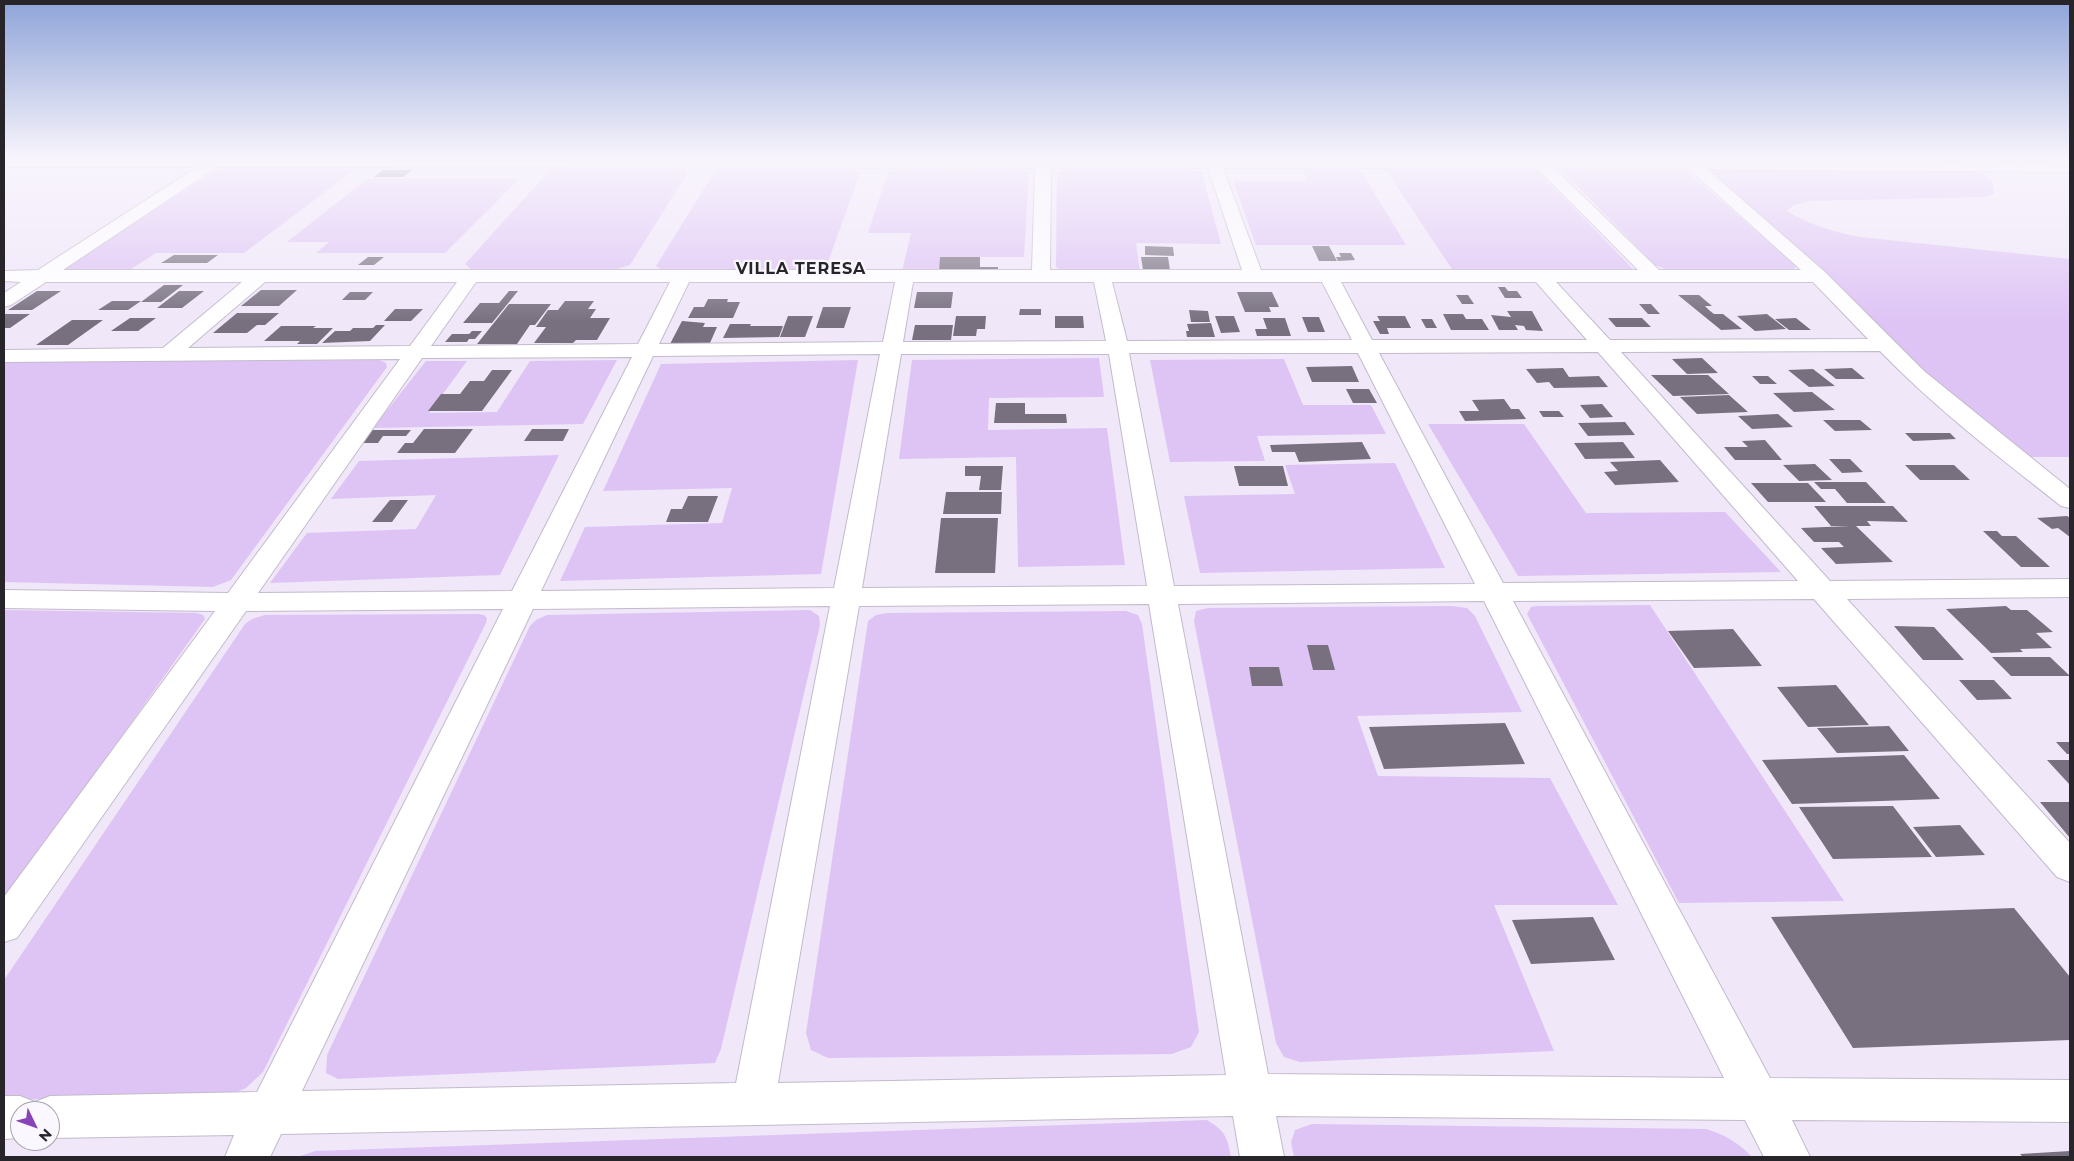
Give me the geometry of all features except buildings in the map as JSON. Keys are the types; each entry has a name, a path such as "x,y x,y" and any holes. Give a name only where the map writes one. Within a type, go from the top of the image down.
{"street":[{"path":"4,301 137,213"},
{"path":"1041,277 1042,213"},
{"path":"1231,213 1254,277"},
{"path":"1591,213 1654,276"},
{"path":"1747,213 1818,276 1916,376 2014,458 2070,501"},
{"path":"4,276 1818,276"},
{"path":"168,355 260,276"},
{"path":"4,926 470,277"},
{"path":"247,1157 267,1113 682,277"},
{"path":"753,1104 906,277"},
{"path":"1102,277 1118,348 1262,1157"},
{"path":"1330,277 1788,1157"},
{"path":"1542,277 2070,867"},
{"path":"4,356 892,348 1885,345"},
{"path":"4,599 237,602 2070,588"},
{"path":"60,1117 1250,1095 2070,1101"}],"shaded area":[{"path":"150,213 297,213 244,253 156,253 131,269 72,270 67,269 67,267"},
{"path":"324,213 485,213 445,253 316,253 329,242 287,242"},
{"path":"511,213 662,213 630,265 616,269 471,269 465,264"},
{"path":"689,213 846,213 827,265 816,270 663,270 656,266"},
{"path":"874,213 1027,213 1024,257 942,257 939,271 902,271 911,233 868,233"},
{"path":"1057,213 1213,213 1221,244 1136,243 1140,272 1066,272 1056,267"},
{"path":"1245,213 1387,213 1406,245 1256,245"},
{"path":"1415,213 1579,213 1633,269 1629,271 1459,272 1452,269"},
{"path":"1604,213 1735,213 1797,267 1791,270 1665,269 1655,265"},
{"path":"1753,213 1791,213 1822,227 1860,237 2070,259 2070,457 2022,457 1943,390 1896,343"},
{"path":"1099,358 1104,397 989,398 988,430 1107,428 1125,565 1018,567 1016,457 899,459 912,360"},
{"path":"1284,359 1303,405 1371,405 1386,434 1257,436 1265,461 1170,462 1150,360"},
{"path":"379,360 386,363 387,367 231,580 213,587 4,582 4,362"},
{"path":"617,360 583,424 373,428 426,361 467,361 429,413 497,412 530,361"},
{"path":"858,360 821,574 560,581 585,527 722,523 732,488 603,491 661,364"},
{"path":"1428,424 1524,424 1586,513 1725,512 1781,572 1518,576"},
{"path":"559,455 500,575 270,583 307,533 416,529 436,495 331,499 359,461"},
{"path":"1395,463 1445,568 1200,573 1184,496 1295,494 1285,465"},
{"path":"1650,605 1844,901 1679,903 1527,614 1531,607 1537,606"},
{"path":"1452,606 1467,608 1475,616 1522,712 1357,716 1378,776 1550,778 1618,905 1494,905 1554,1051 1300,1062 1284,1057 1276,1043 1194,621 1196,611 1208,608"},
{"path":"4,610 197,613 203,615 205,619 4,902"},
{"path":"810,610 819,616 820,625 721,1049 715,1063 338,1079 326,1073 327,1055 530,626 536,620 547,615"},
{"path":"1126,611 1138,615 1142,624 1199,1032 1191,1047 1172,1054 828,1058 811,1050 806,1033 868,621 876,615 888,613"},
{"path":"265,615 484,615 487,618 486,623 263,1072 246,1088 229,1095 4,1100 4,980 245,624 252,619"},
{"path":"1207,1120 1218,1127 1224,1135 1231,1157 298,1157 315,1151"},
{"path":"1312,1124 1706,1129 1731,1140 1752,1157 1294,1157 1291,1142 1295,1130"}],"district":[{"name":"VILLA TERESA","path":"801,269"}]}
